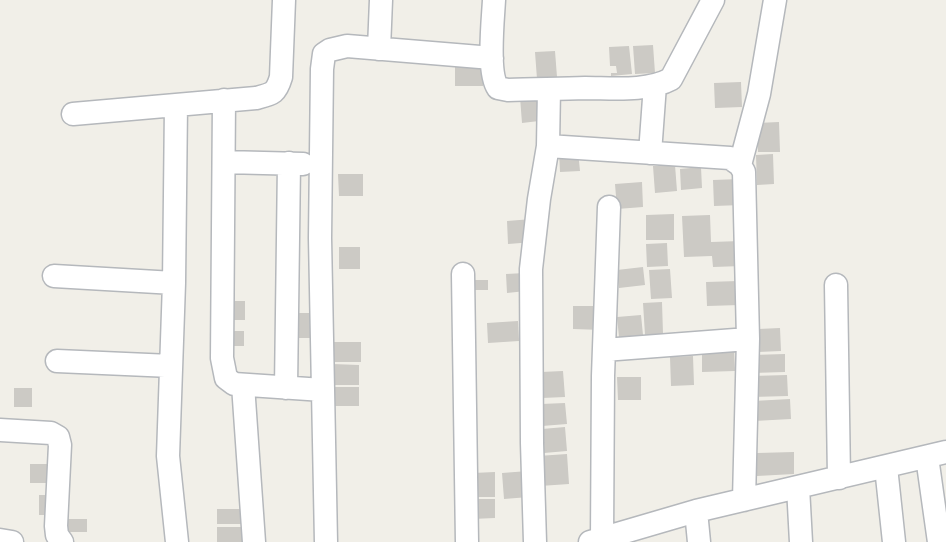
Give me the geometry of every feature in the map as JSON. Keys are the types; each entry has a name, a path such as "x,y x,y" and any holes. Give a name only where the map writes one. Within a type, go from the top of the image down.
{"street":[{"path":"73,114 256,98 271,94 278,89 281,77 284,0"},
{"path":"379,49 381,0"},
{"path":"494,0 492,58 494,83 498,88 508,90 610,88 661,84 671,78 712,0"},
{"path":"740,165 759,94 775,0"},
{"path":"326,542 320,238 322,68 324,54 330,50 347,46 492,58"},
{"path":"650,153 655,85"},
{"path":"535,542 532,443 531,269 539,199 548,146 550,89"},
{"path":"224,100 222,358 226,378 234,384 323,390"},
{"path":"176,105 174,283 168,456 177,542"},
{"path":"548,146 730,158 740,165 744,172 748,339 744,500"},
{"path":"224,162 321,164"},
{"path":"286,388 289,163"},
{"path":"609,207 596,540 696,511 936,455 939,542"},
{"path":"463,274 467,542"},
{"path":"54,276 174,283"},
{"path":"836,285 839,478"},
{"path":"604,350 748,339"},
{"path":"57,361 171,366"},
{"path":"243,385 254,542"},
{"path":"0,430 51,433 58,437 60,445 56,526 57,535 62,542"},
{"path":"886,467 894,542"},
{"path":"798,487 801,542"},
{"path":"696,511 699,542"},
{"path":"0,540 12,542"}],"building":[{"path":"653,45 655,73 635,74 633,46"},
{"path":"629,46 632,74 611,76 611,73 617,73 616,66 610,66 609,47"},
{"path":"555,51 557,77 537,79 535,52"},
{"path":"455,61 483,61 483,86 455,86"},
{"path":"741,82 742,107 715,108 714,83"},
{"path":"537,95 539,121 522,123 520,97"},
{"path":"779,122 780,152 758,152 757,123"},
{"path":"578,151 580,171 560,172 559,152"},
{"path":"773,154 774,184 757,185 756,155"},
{"path":"675,165 677,191 655,193 653,166"},
{"path":"701,167 702,188 681,190 680,169"},
{"path":"338,174 363,174 363,196 339,196"},
{"path":"740,179 741,205 714,206 713,180"},
{"path":"642,182 643,207 617,209 615,184"},
{"path":"674,214 674,240 646,240 646,215"},
{"path":"710,215 711,242 741,241 742,266 713,267 712,256 684,257 682,216"},
{"path":"532,219 534,242 508,244 507,221"},
{"path":"667,243 668,266 647,267 646,244"},
{"path":"339,247 360,247 360,269 339,269"},
{"path":"643,267 645,285 619,288 617,270"},
{"path":"670,269 672,298 651,299 649,270"},
{"path":"525,273 526,291 507,293 506,274"},
{"path":"473,280 488,280 488,290 473,290"},
{"path":"739,281 740,305 707,306 706,282"},
{"path":"232,301 245,301 245,320 232,320"},
{"path":"662,302 663,334 645,335 643,303"},
{"path":"573,306 602,306 602,330 573,329"},
{"path":"297,313 316,313 316,338 296,338"},
{"path":"641,315 643,335 619,337 617,317"},
{"path":"518,321 519,341 488,343 487,323"},
{"path":"780,328 781,351 758,352 758,329"},
{"path":"231,331 244,331 244,346 231,346"},
{"path":"330,342 361,342 361,362 330,362"},
{"path":"734,347 735,371 702,372 702,348"},
{"path":"785,354 785,372 752,373 752,355"},
{"path":"693,356 694,385 671,386 670,357"},
{"path":"332,364 359,365 359,385 332,385"},
{"path":"563,371 565,397 542,398 541,372"},
{"path":"787,375 788,396 752,397 752,376"},
{"path":"617,377 641,377 641,400 618,400"},
{"path":"328,387 359,387 359,406 328,406"},
{"path":"14,388 32,388 32,407 14,407"},
{"path":"790,399 791,419 754,421 753,401"},
{"path":"565,403 567,424 542,426 541,404"},
{"path":"565,427 567,451 544,453 542,429"},
{"path":"794,452 794,474 757,476 757,453"},
{"path":"567,454 569,484 540,486 538,456"},
{"path":"30,464 52,464 52,483 30,483"},
{"path":"528,471 529,497 504,499 502,473"},
{"path":"495,472 495,497 473,497 473,473"},
{"path":"39,495 50,495 50,515 39,515"},
{"path":"472,499 495,499 495,518 472,519"},
{"path":"217,509 242,509 242,524 217,524"},
{"path":"61,519 87,519 87,532 61,532"},
{"path":"217,527 242,527 242,542 217,542"}]}
